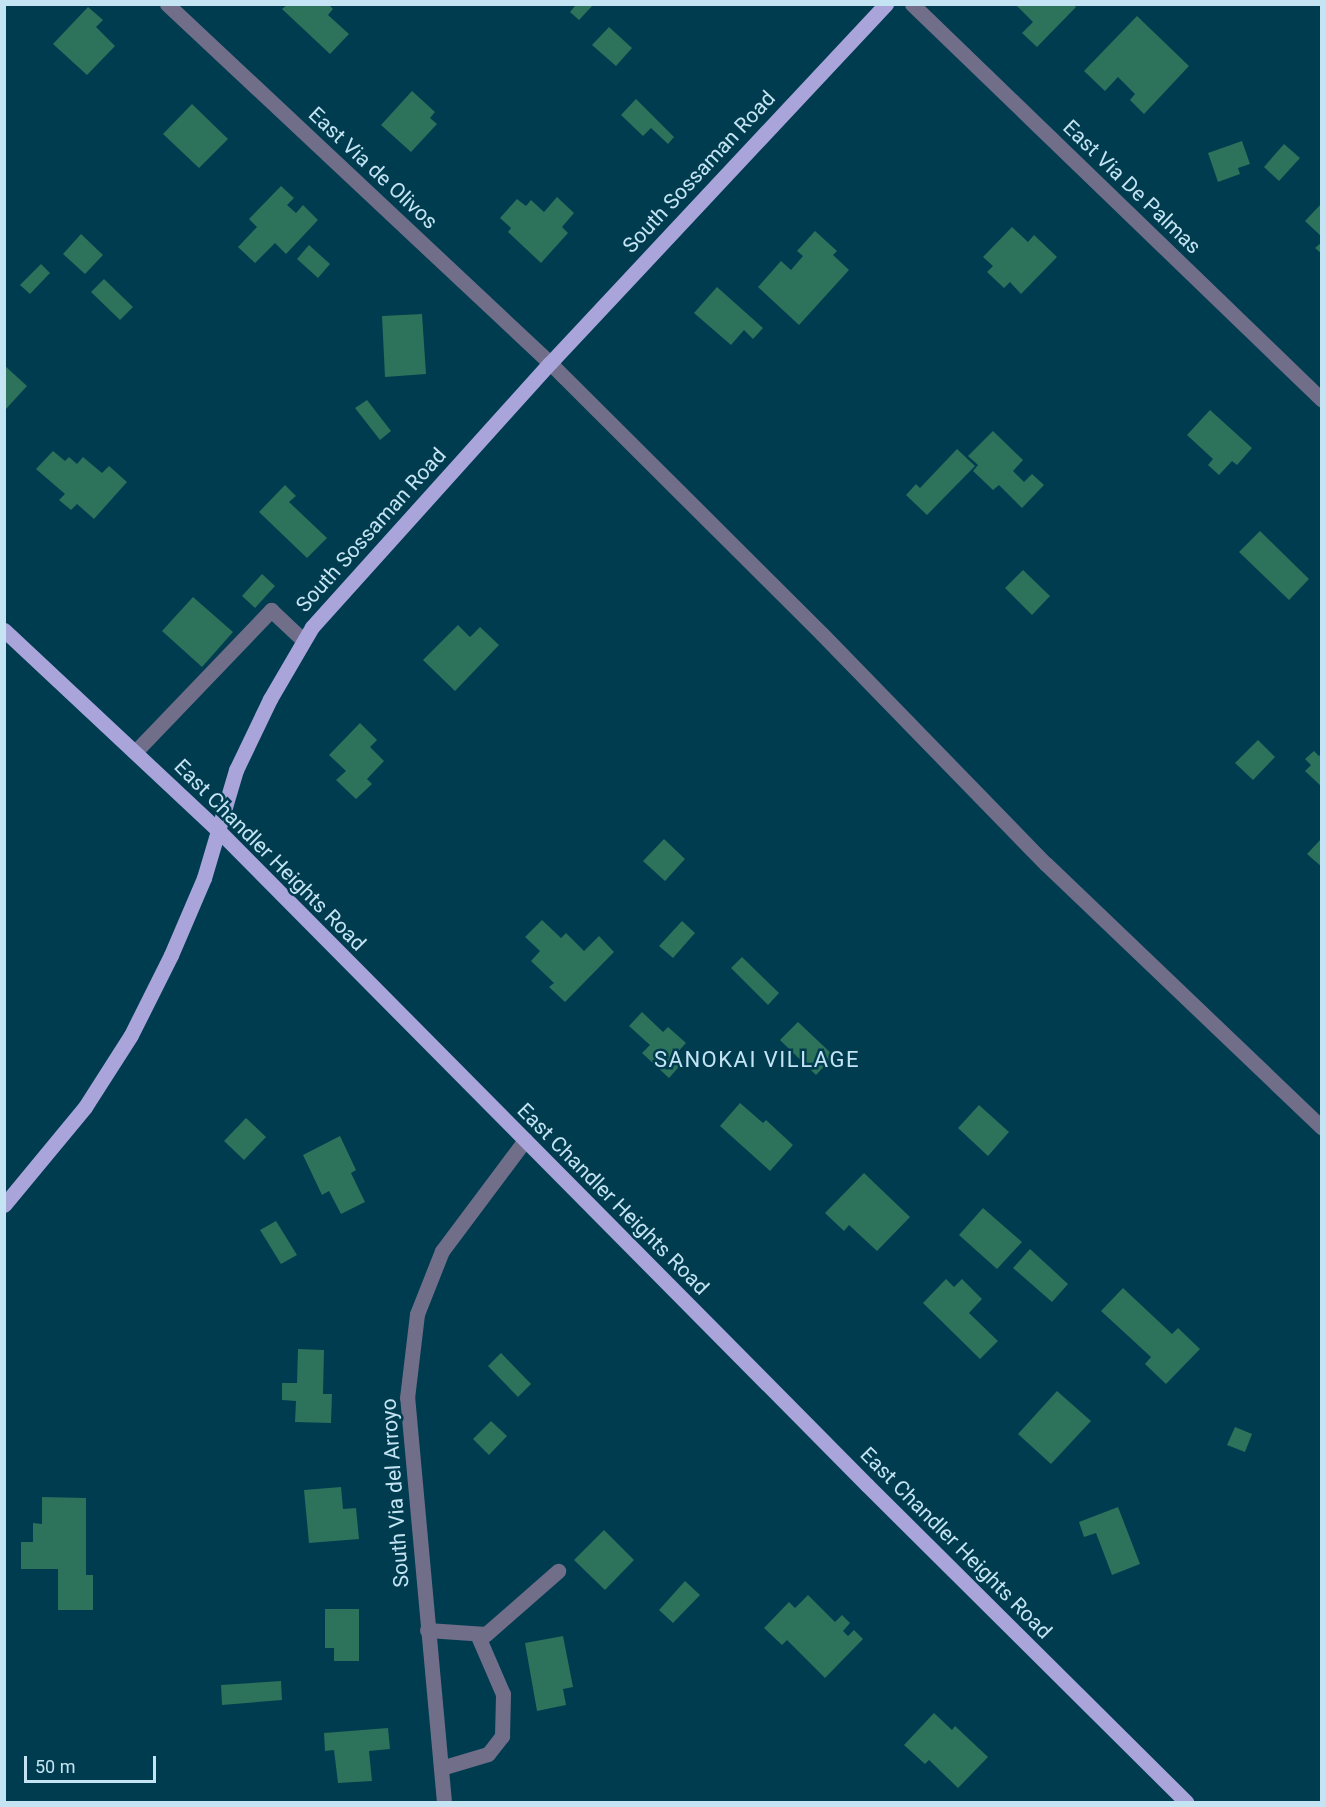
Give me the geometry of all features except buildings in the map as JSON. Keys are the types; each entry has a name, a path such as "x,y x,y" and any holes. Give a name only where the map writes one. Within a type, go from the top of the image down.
{"main road":[{"name":"South Sossaman Road","path":"4,1205 85,1107 131,1035 171,955 204,878 236,770 270,699 303,640 325,610 550,363 886,4"},
{"name":"East Chandler Heights Road","path":"4,630 218,830 1186,1803"}],"street":[{"name":"East Via de Olivos","path":"166,4 550,363 822,634 1046,864 1322,1128"},
{"name":"East Via De Palmas","path":"912,4 1322,400"},
{"path":"135,752 271,610 303,640"},
{"name":"South Via del Arroyo","path":"444,1803 407,1398 417,1314 442,1251 525,1140"},
{"path":"427,1630 486,1634 558,1571"},
{"path":"441,1768 488,1754 502,1736 503,1694 477,1634"}],"district":[{"name":"SANOKAI VILLAGE","path":"757,1060"}]}
